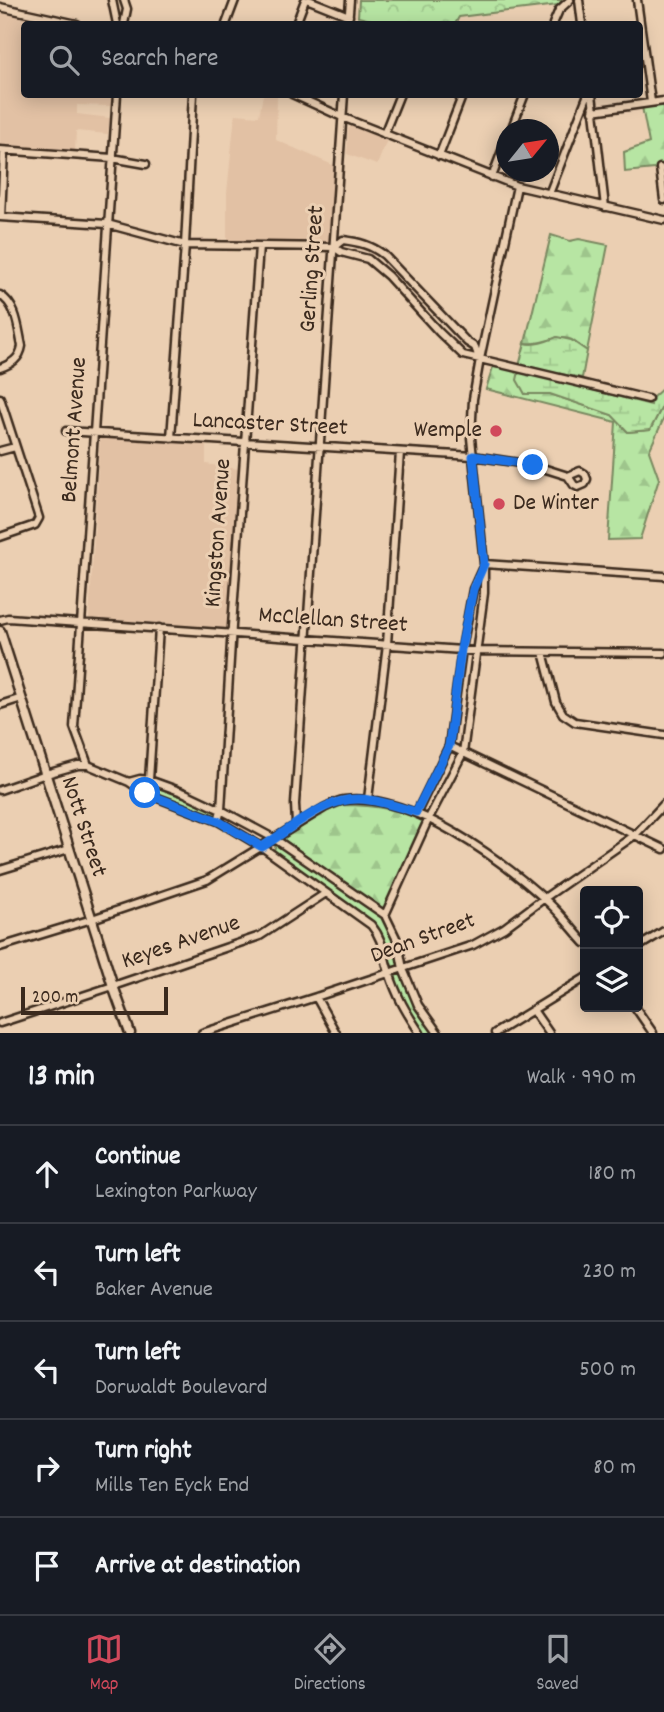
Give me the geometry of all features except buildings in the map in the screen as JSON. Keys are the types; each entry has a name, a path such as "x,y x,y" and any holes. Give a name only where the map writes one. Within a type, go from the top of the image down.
{"main road":[{"name":"Nott Street","path":"0,631 130,1033"}],"street":[{"path":"112,0 116,21"},
{"path":"124,0 127,9 125,21"},
{"path":"227,21 235,0"},
{"path":"297,21 307,0 349,16"},
{"path":"348,21 350,0"},
{"path":"554,21 559,10 570,0"},
{"path":"579,0 582,21"},
{"path":"637,0 640,21"},
{"path":"0,8 63,21"},
{"path":"643,44 651,102"},
{"name":"Belmont Avenue","path":"88,765 74,727 117,98"},
{"path":"171,438 192,98"},
{"path":"301,98 517,186 664,220"},
{"name":"Gerling Street","path":"296,824 295,804 344,98"},
{"path":"384,134 398,98"},
{"path":"439,156 461,98"},
{"path":"515,119 523,98"},
{"path":"549,194 588,98"},
{"path":"591,98 606,207"},
{"path":"593,111 664,101"},
{"path":"146,164 113,158 2,151 1,217 107,224 184,245 334,247 341,252 368,259 388,276 463,355 648,399"},
{"path":"492,177 496,166"},
{"path":"660,168 664,200"},
{"path":"385,915 429,818 463,753 484,593 484,564 471,438 473,399 517,186"},
{"path":"334,247 342,240 358,242 372,246 384,255 467,342 475,347 480,359"},
{"name":"Kingston Avenue","path":"218,821 221,810 259,246"},
{"path":"0,295 3,295 13,310 22,346 15,361 0,368"},
{"path":"0,398 39,519 35,525 0,537"},
{"name":"Lancaster Street","path":"66,431 473,456 533,465 568,476"},
{"path":"0,452 15,446"},
{"path":"368,799 387,644 400,452"},
{"path":"484,564 664,576"},
{"path":"416,812 449,746 461,649 473,589 484,564"},
{"name":"McClellan Street","path":"0,620 8,618 477,650 664,653"},
{"path":"149,780 159,628"},
{"path":"543,652 556,702 563,714 575,722 664,734"},
{"path":"0,705 22,698"},
{"path":"449,746 664,849"},
{"path":"0,790 46,774 88,765 129,782 145,793 218,821 262,847 363,918 379,934 389,974 401,1005 420,1033"},
{"path":"129,782 149,780 221,810 275,839 385,915 398,942 403,969 418,1005 438,1033"},
{"path":"0,947 207,880 324,807 341,800 368,799 429,818 493,857 550,904 580,937"},
{"name":"Dean Street","path":"202,1033 473,945 504,928 635,835 664,804"},
{"path":"0,870 69,849"},
{"name":"Keyes Avenue","path":"0,1023 260,936 326,893"},
{"path":"643,944 664,931"},
{"path":"495,1033 580,981"},
{"path":"316,998 336,1033"},
{"path":"533,1010 549,1033"},
{"path":"638,1012 653,1033"}],"shaded area":[{"path":"0,12 44,21 21,21 21,98 113,98 112,106 77,105 77,114 110,118 108,134 76,131 75,151 0,146"},
{"path":"262,98 277,98 276,140 335,166 329,244 227,243 227,193 235,114 259,116"},
{"path":"351,126 387,140 377,165 347,154 348,129"},
{"path":"100,437 206,445 206,464 239,469 229,624 225,628 89,618"}],"green space":[{"path":"359,0 562,0 558,5 459,17 457,21 376,21 358,17"},
{"path":"664,105 664,168 625,172 624,152 649,143 642,107"},
{"path":"551,235 570,241 579,239 608,245 587,351 566,338 525,343"},
{"path":"557,337 571,340 587,351 582,378 519,366 525,343 537,343"},
{"path":"493,367 519,371 525,394 550,394 612,415 628,432 650,430 664,403 664,418 649,451 659,479 640,539 608,540 616,422 486,389"},
{"path":"519,371 651,405 652,398 664,387 664,403 650,430 628,432 612,415 550,394 525,394 517,380"},
{"path":"140,782 158,786 211,807 216,814 211,817 142,787"},
{"path":"343,805 385,809 424,821 384,909 283,839 325,812"},
{"path":"276,845 381,915 393,938 398,964 396,967 390,964 379,929 366,916 285,860 274,850"},
{"path":"397,974 401,975 413,1002 434,1033 424,1033 395,979"}],"place":[{"name":"Wemple","path":"496,431"},
{"name":"De Winter","path":"499,504"}],"route":[{"path":"145,793 218,821 262,847 324,807 341,800 368,799 416,812 449,746 461,649 473,589 484,564 473,456 533,465"}]}
